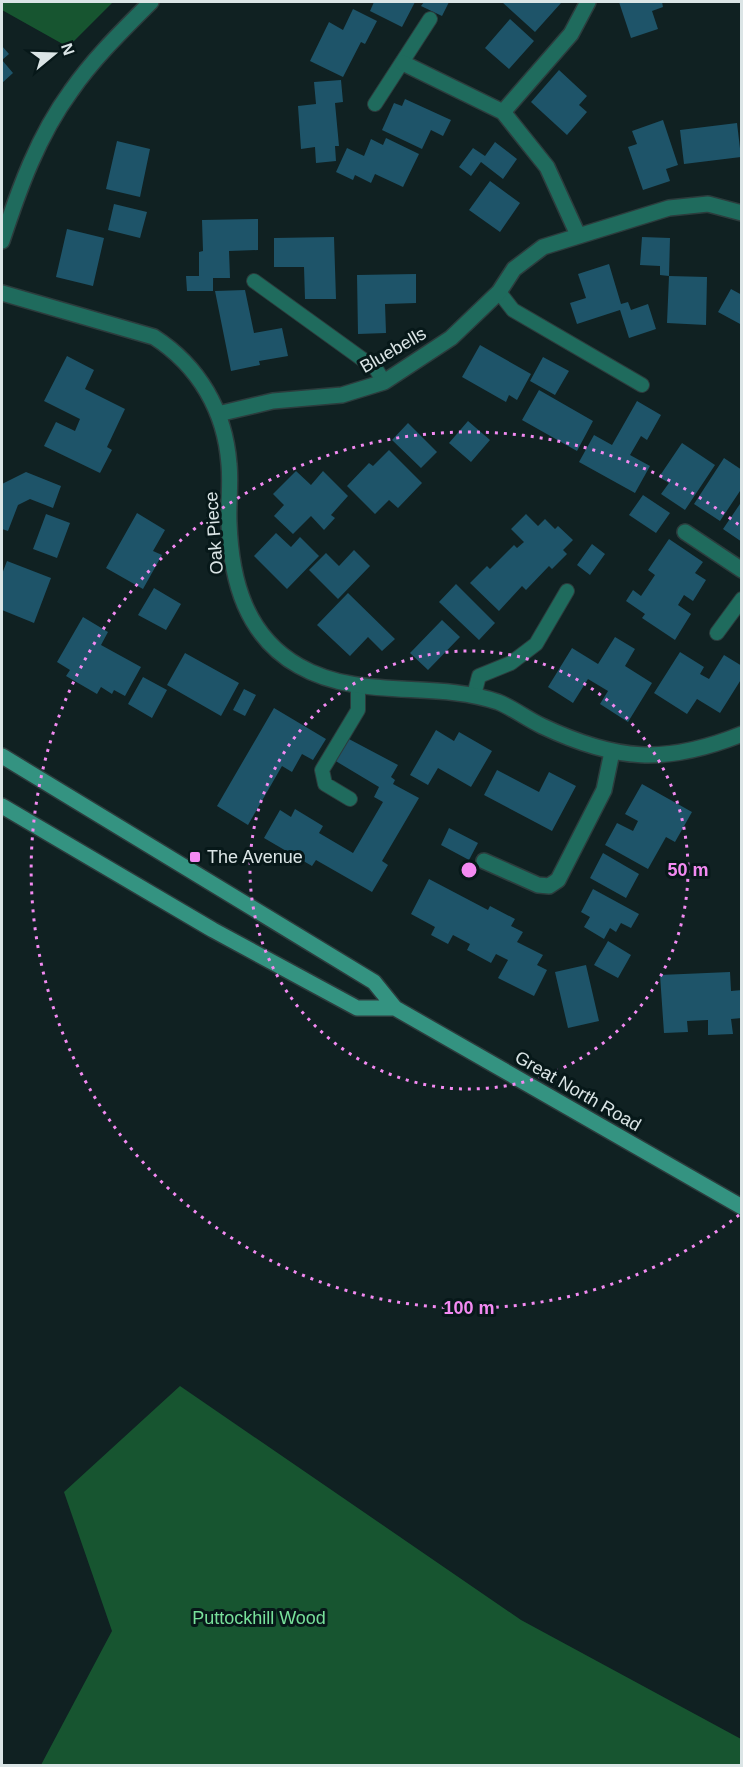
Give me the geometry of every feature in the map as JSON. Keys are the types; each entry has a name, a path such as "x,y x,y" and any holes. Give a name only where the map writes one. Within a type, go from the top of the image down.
{"main road":[{"path":"2,758 374,981 395,1008"},
{"path":"2,806 213,930 357,1008 395,1008"},
{"name":"Great North Road","path":"395,1008 741,1207"}],"street":[{"path":"2,241 18,192 50,123 71,90 102,53 151,2"},
{"path":"503,112 571,34 588,2"},
{"path":"403,63 503,112 547,167 578,235"},
{"name":"Bluebells","path":"218,414 273,401 342,395 384,382 451,338 499,292 514,269 543,247 669,208 708,204 741,213"},
{"name":"Oak Piece","path":"2,293 154,337 171,348 193,369 209,392 218,414 229,464 232,562 249,617 271,646 300,667 336,682 358,686 474,695 501,703 540,726 612,752 651,757 688,753 741,734"},
{"path":"685,532 741,570"},
{"path":"484,861 538,885 549,886 558,880 604,790 612,752"}],"lane":[{"path":"375,104 430,18"},
{"path":"254,281 376,369 384,382"},
{"path":"499,292 513,310 642,385"},
{"path":"474,695 480,676 511,663 536,644 567,591"},
{"path":"717,633 741,599"},
{"path":"350,799 325,784 322,770 358,710 358,686"}],"green space":[{"path":"2,2 113,2 68,47 2,10"},
{"name":"Puttockhill Wood","path":"180,1386 521,1620 741,1739 741,1765 41,1765 112,1631 64,1492"}],"building":[{"path":"374,2 415,2 402,27 370,11"},
{"path":"424,2 449,2 442,16 421,6"},
{"path":"502,2 560,2 561,3 535,32"},
{"path":"619,2 662,2 663,7 652,11 658,29 631,38"},
{"path":"353,9 377,21 365,44 361,42 343,77 310,61 329,22 343,30"},
{"path":"510,19 534,41 509,69 485,48"},
{"path":"2,46 9,54 2,60"},
{"path":"2,60 13,73 2,83"},
{"path":"559,70 587,96 579,105 587,112 567,135 531,102"},
{"path":"341,80 343,102 335,103 339,146 335,146 336,161 316,163 315,147 301,149 298,106 316,104 314,82"},
{"path":"405,99 451,120 443,136 431,130 422,149 382,130 394,103 402,106"},
{"path":"663,120 678,165 666,169 670,181 643,190 628,147 637,144 632,131"},
{"path":"737,123 741,157 684,164 680,130"},
{"path":"386,138 419,154 403,187 375,174 371,183 355,175 353,180 336,172 347,148 364,156 371,139 383,145"},
{"path":"117,141 150,149 140,197 106,189"},
{"path":"495,142 517,159 503,179 481,162 471,176 459,167 473,148 485,156"},
{"path":"490,181 520,203 500,232 469,210"},
{"path":"114,204 147,212 140,238 108,230"},
{"path":"258,219 258,250 229,251 230,278 213,278 213,291 187,291 186,276 199,276 199,252 203,251 202,220"},
{"path":"67,229 104,238 93,286 56,277"},
{"path":"334,237 336,299 305,299 304,267 274,267 274,238"},
{"path":"642,237 670,238 669,276 660,275 660,266 640,265"},
{"path":"609,264 621,304 628,302 631,310 648,304 656,329 629,338 620,310 577,324 570,303 586,298 578,274"},
{"path":"416,274 416,303 385,304 386,333 358,334 357,275"},
{"path":"669,276 707,277 706,325 667,323"},
{"path":"731,289 742,295 742,325 718,312"},
{"path":"245,290 254,333 282,328 288,356 259,361 260,365 231,371 215,291"},
{"path":"480,345 531,374 517,400 509,395 506,402 462,377"},
{"path":"67,356 94,370 85,389 125,409 107,447 112,450 100,473 44,446 56,422 75,431 80,419 44,401"},
{"path":"543,357 569,371 555,395 530,381"},
{"path":"539,390 593,421 577,451 522,420"},
{"path":"637,401 661,415 647,440 641,436 630,455 650,466 635,493 579,462 594,435 612,445"},
{"path":"468,421 490,440 471,462 449,443"},
{"path":"408,423 437,452 421,468 392,440"},
{"path":"682,443 715,465 685,510 661,494 669,483 659,477"},
{"path":"389,450 422,483 398,508 389,500 375,514 347,486 369,463 373,466"},
{"path":"724,458 742,470 742,488 720,521 694,504"},
{"path":"296,471 311,485 323,471 348,496 331,515 335,518 324,530 311,516 293,534 274,516 284,505 273,494"},
{"path":"26,472 61,486 53,508 30,499 18,505 8,531 2,529 2,484"},
{"path":"643,495 670,513 656,533 629,515"},
{"path":"742,501 742,542 723,529"},
{"path":"137,513 165,530 153,551 162,555 143,589 106,568"},
{"path":"46,514 70,523 57,558 33,549"},
{"path":"526,514 538,526 545,519 555,529 558,526 573,540 563,550 567,554 552,569 549,566 526,590 522,586 499,611 470,583 487,566 490,569 514,545 517,548 524,542 511,529"},
{"path":"276,533 291,547 300,537 319,556 287,589 254,556"},
{"path":"669,539 703,562 695,573 706,580 693,601 684,595 678,605 691,614 675,640 642,618 645,614 626,601 633,590 641,596 655,575 648,570"},
{"path":"592,544 605,554 590,575 577,565"},
{"path":"354,550 370,566 338,599 309,570 326,553 339,566"},
{"path":"7,561 51,578 34,623 2,610 2,574"},
{"path":"456,584 495,623 479,640 439,602"},
{"path":"154,588 181,604 166,630 138,615"},
{"path":"348,593 395,639 382,651 368,637 350,656 317,625"},
{"path":"83,617 108,632 101,645 141,667 125,696 114,690 112,694 101,687 97,694 66,676 70,670 57,662"},
{"path":"442,620 460,637 428,670 410,653"},
{"path":"615,637 635,649 625,666 652,683 628,722 600,704 608,691 588,679 573,703 548,687 572,648 598,664"},
{"path":"680,652 704,667 700,674 709,679 724,655 742,666 742,678 720,713 697,699 687,714 654,693"},
{"path":"185,653 239,683 221,716 167,685"},
{"path":"143,677 167,690 152,718 128,704"},
{"path":"244,689 256,695 245,716 233,710"},
{"path":"274,708 326,739 313,760 302,754 292,772 282,766 248,825 217,806"},
{"path":"436,730 454,741 459,732 492,751 471,787 438,768 428,785 410,775"},
{"path":"347,738 398,765 391,777 395,780 393,784 419,798 382,861 388,865 372,892 316,860 312,866 264,838 280,810 291,817 295,809 323,826 319,833 353,853 383,802 374,797 379,787 334,760"},
{"path":"497,770 539,792 549,772 576,786 552,831 484,795"},
{"path":"642,784 692,812 675,842 666,837 648,869 605,845 617,823 633,831 638,821 625,814"},
{"path":"449,828 478,843 469,860 441,845"},
{"path":"603,853 639,874 626,898 590,878"},
{"path":"429,879 488,910 490,906 515,919 511,926 523,932 517,942 543,955 537,965 547,970 534,996 498,978 508,960 496,954 491,963 467,950 470,944 453,935 448,944 431,935 435,927 411,914"},
{"path":"593,889 639,914 631,928 621,923 616,932 610,928 604,939 584,927 590,917 581,912"},
{"path":"608,941 631,955 618,978 594,965"},
{"path":"586,965 599,1021 568,1028 555,972"},
{"path":"730,972 731,991 742,990 742,1018 731,1019 733,1034 708,1035 708,1020 687,1021 688,1032 664,1033 660,975"}],"place":[{"name":"The Avenue","path":"195,857"}]}
